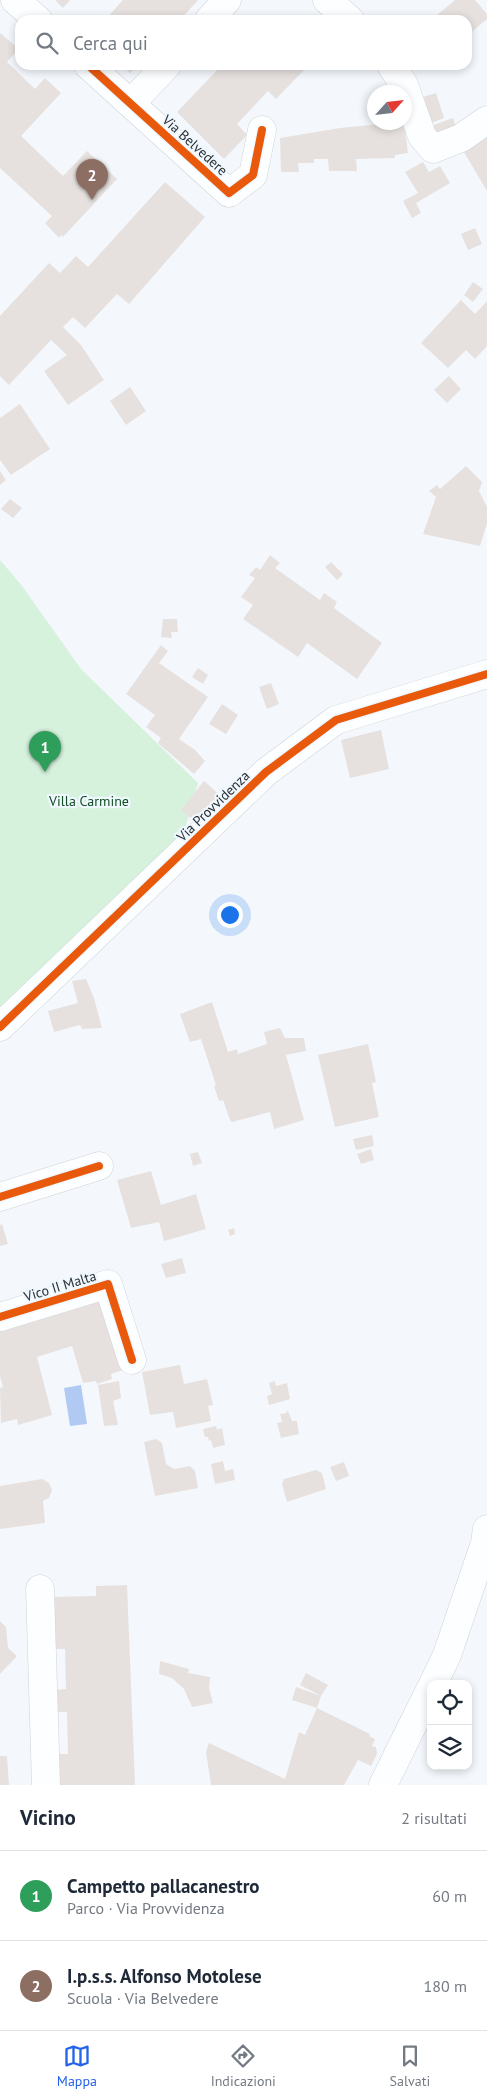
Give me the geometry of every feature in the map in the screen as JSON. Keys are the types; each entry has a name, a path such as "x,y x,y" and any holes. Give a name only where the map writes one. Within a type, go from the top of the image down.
{"street":[{"path":"16,0 32,15"},
{"path":"214,15 228,0"},
{"path":"327,0 344,15"},
{"name":"Via Belvedere","path":"94,70 229,193 252,175 262,130"},
{"path":"131,104 162,70"},
{"path":"394,70 404,85 422,136 433,149 461,138 487,120"},
{"name":"Via Provvidenza","path":"0,1027 266,772 336,720 487,674"},
{"path":"0,1197 99,1166"},
{"name":"Vico II Malta","path":"0,1317 108,1284 132,1360"},
{"path":"435,1680 447,1655 485,1543 487,1529"},
{"path":"40,1589 46,1785"},
{"path":"383,1785 427,1696"}],"green space":[{"name":"Villa Carmine","path":"0,560 22,586 81,669 198,783 184,832 0,1013"}],"water":[{"path":"81,1385 87,1424 70,1426 64,1388"}],"building":[{"path":"55,0 70,0 63,8"},
{"path":"123,0 198,0 184,15 110,15"},
{"path":"455,0 475,0 487,14 487,19 472,32 472,15 437,15"},
{"path":"0,33 15,46 15,53 7,62 15,70 35,89 45,78 61,93 21,136 63,176 87,151 117,179 63,237 61,235 59,238 45,223 52,216 0,168"},
{"path":"217,70 304,70 276,99 268,91 237,124 247,135 224,159 177,112"},
{"path":"436,93 444,118 429,124 420,98"},
{"path":"453,118 458,133 442,138 428,127"},
{"path":"367,125 367,130 405,130 408,153 395,155 395,158 356,159 357,171 329,171 328,159 314,159 314,163 298,163 299,172 281,172 280,138"},
{"path":"487,132 487,191 461,147"},
{"path":"423,162 429,172 440,166 450,183 416,203 421,213 412,218 403,201 418,193 405,172"},
{"path":"165,182 205,217 129,304 117,294 85,328 73,317 63,327 81,345 104,380 68,405 44,371 67,355 51,340 9,385 0,376 0,316 49,263 60,273 76,256 88,267"},
{"path":"475,228 482,244 468,250 461,234"},
{"path":"473,282 483,289 473,302 464,295"},
{"path":"461,300 475,314 487,301 487,346 475,359 466,350 448,368 421,343"},
{"path":"449,376 461,389 447,403 434,390"},
{"path":"130,387 146,411 126,425 110,401"},
{"path":"20,404 50,449 11,475 0,460 0,418"},
{"path":"466,466 482,482 479,491 487,507 487,523 480,546 423,534 436,497 429,491 437,485 440,489"},
{"path":"0,471 6,480 0,485"},
{"path":"10,499 22,508 13,518 1,509"},
{"path":"270,555 280,563 275,568 320,600 324,593 337,602 334,608 382,643 357,679 307,643 298,657 243,619 253,605 241,597 255,578 249,575 256,567 260,570"},
{"path":"331,562 343,574 337,580 325,567"},
{"path":"163,619 177,619 178,632 171,632 172,638 161,637"},
{"path":"161,645 168,651 159,663 208,697 179,739 195,750 205,761 194,774 158,743 161,738 146,727 155,715 126,694"},
{"path":"198,668 208,675 203,684 192,677"},
{"path":"271,683 279,704 267,709 259,687"},
{"path":"222,704 238,715 226,734 209,724"},
{"path":"381,730 389,769 350,778 341,740"},
{"path":"204,781 222,797 199,825 181,810"},
{"path":"86,979 94,998 102,1028 82,1029 80,1025 54,1032 48,1011 78,1003 72,981"},
{"path":"212,1002 228,1052 237,1049 238,1054 267,1044 264,1032 280,1028 285,1038 304,1038 306,1051 286,1055 304,1120 274,1129 270,1112 232,1122 230,1120 223,1100 219,1101 214,1086 216,1085 201,1039 190,1042 180,1014"},
{"path":"368,1044 376,1082 372,1083 379,1117 335,1127 318,1055"},
{"path":"372,1135 374,1146 356,1150 353,1139"},
{"path":"371,1149 374,1160 361,1164 357,1154"},
{"path":"198,1152 202,1163 193,1166 190,1154"},
{"path":"151,1171 161,1205 196,1194 206,1229 164,1241 159,1222 131,1228 117,1180"},
{"path":"2,1224 8,1244 0,1246 0,1225"},
{"path":"234,1228 235,1234 230,1236 228,1230"},
{"path":"182,1258 186,1273 166,1278 161,1264"},
{"path":"101,1296 126,1369 111,1374 112,1379 97,1384 96,1381 83,1383 72,1346 37,1357 52,1415 18,1425 17,1419 1,1423 0,1388 3,1387 0,1376 0,1326"},
{"path":"180,1365 184,1384 207,1379 213,1405 208,1406 211,1421 176,1428 173,1412 150,1415 142,1372"},
{"path":"119,1381 121,1398 113,1401 118,1425 104,1426 98,1385"},
{"path":"275,1381 276,1386 287,1383 290,1399 269,1405 267,1396 272,1394 269,1383"},
{"path":"286,1411 288,1411 292,1421 297,1421 299,1434 281,1438 277,1423 282,1422 280,1414 287,1413"},
{"path":"216,1426 217,1430 222,1428 225,1445 213,1448 211,1440 209,1441 208,1437 205,1437 203,1429"},
{"path":"156,1439 162,1443 166,1464 174,1469 190,1466 195,1471 198,1488 155,1496 144,1442"},
{"path":"223,1461 225,1471 233,1469 235,1480 215,1484 211,1464"},
{"path":"344,1462 349,1476 336,1481 330,1467"},
{"path":"316,1470 322,1473 326,1489 287,1502 282,1484 284,1479"},
{"path":"42,1479 49,1483 52,1490 49,1498 43,1501 45,1523 0,1529 0,1486"},
{"path":"127,1585 135,1785 56,1785 55,1754 68,1754 67,1712 55,1712 54,1690 66,1689 65,1649 52,1649 50,1597 96,1596 96,1586"},
{"path":"0,1621 6,1627 8,1648 17,1656 0,1674"},
{"path":"160,1661 189,1669 188,1673 210,1677 209,1688 213,1703 192,1707 184,1689 172,1678 159,1674"},
{"path":"306,1673 328,1685 321,1696 300,1685"},
{"path":"296,1687 321,1696 317,1708 292,1700"},
{"path":"317,1708 370,1734 369,1736 375,1739 372,1746 376,1747 377,1754 371,1766 358,1760 344,1785 211,1785 206,1752 209,1743 285,1779 299,1732 305,1735"},
{"path":"0,1756 7,1756 9,1785 0,1785"}],"cycle path":[{"path":"94,70 229,193 253,175 262,130"},
{"path":"0,1027 266,772 336,720 487,674"},
{"path":"0,1197 99,1166"},
{"path":"0,1317 108,1284 132,1360"}],"place":[{"name":"I.p.s.s. Alfonso Motolese","path":"92,200"},
{"name":"Campetto pallacanestro","path":"45,772"}]}
